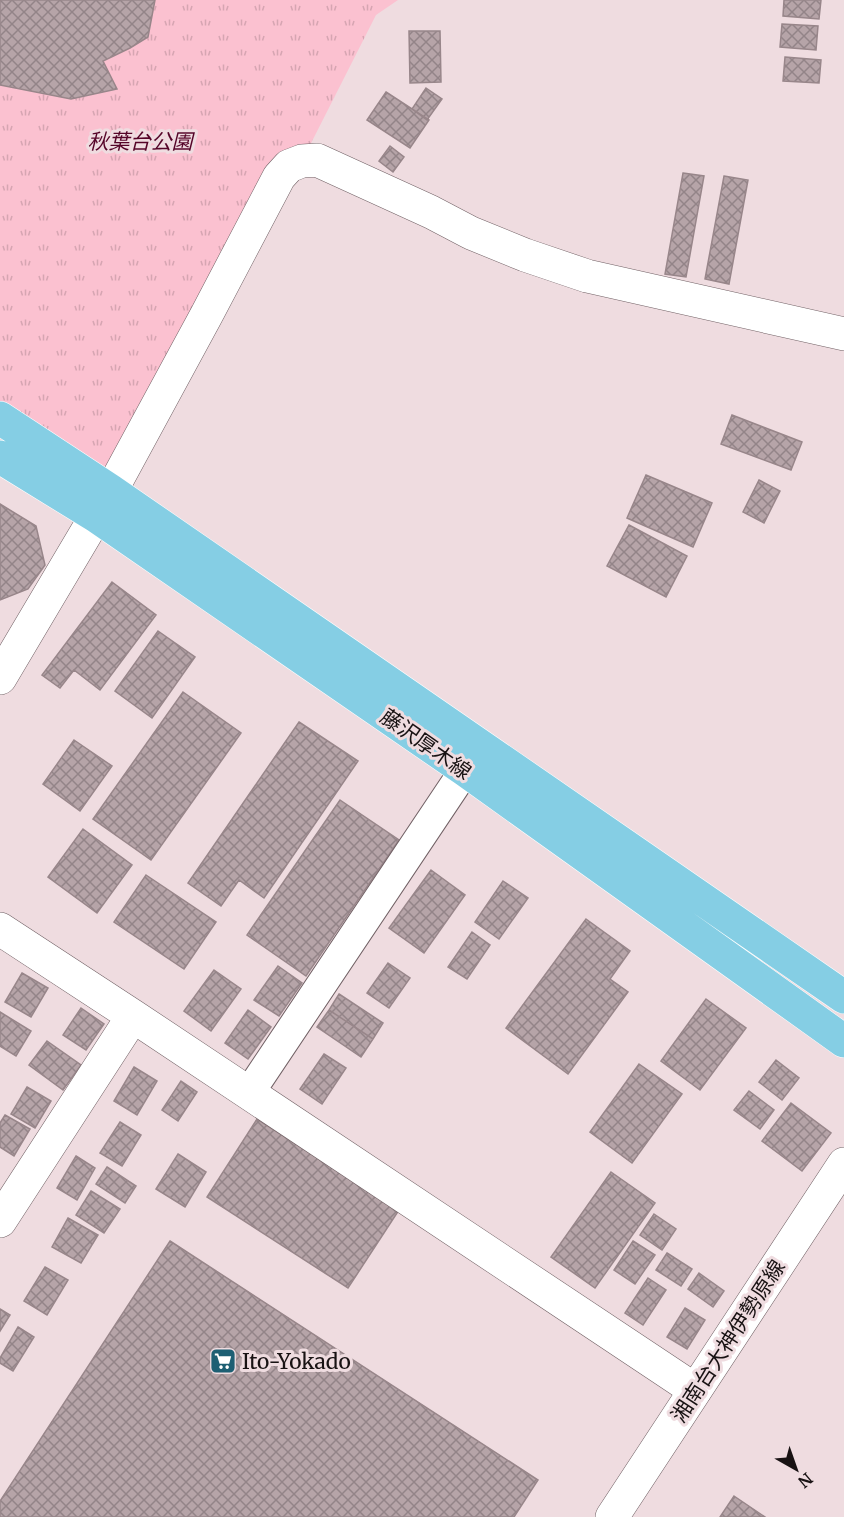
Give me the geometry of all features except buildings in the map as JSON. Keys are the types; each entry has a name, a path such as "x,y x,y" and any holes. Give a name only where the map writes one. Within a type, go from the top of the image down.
{"main road":[{"name":"藤沢厚木線","path":"0,418 103,503 465,770 844,1041"},
{"name":"藤沢厚木線","path":"0,456 103,503 844,997"}],"street":[{"path":"0,678 103,503 279,177 289,166 302,161 317,160 335,166 471,233 525,255 587,276 844,334"},
{"path":"249,1093 465,770"},
{"path":"0,929 695,1390"},
{"path":"0,1221 133,1016"},
{"name":"湘南台大神伊勢原線","path":"612,1517 844,1164"}],"green space":[{"name":"秋葉台公園","path":"0,0 398,0 376,15 302,161 111,491 0,418"}],"place":[{"name":"Ito-Yokado","path":"223,1361"}]}
